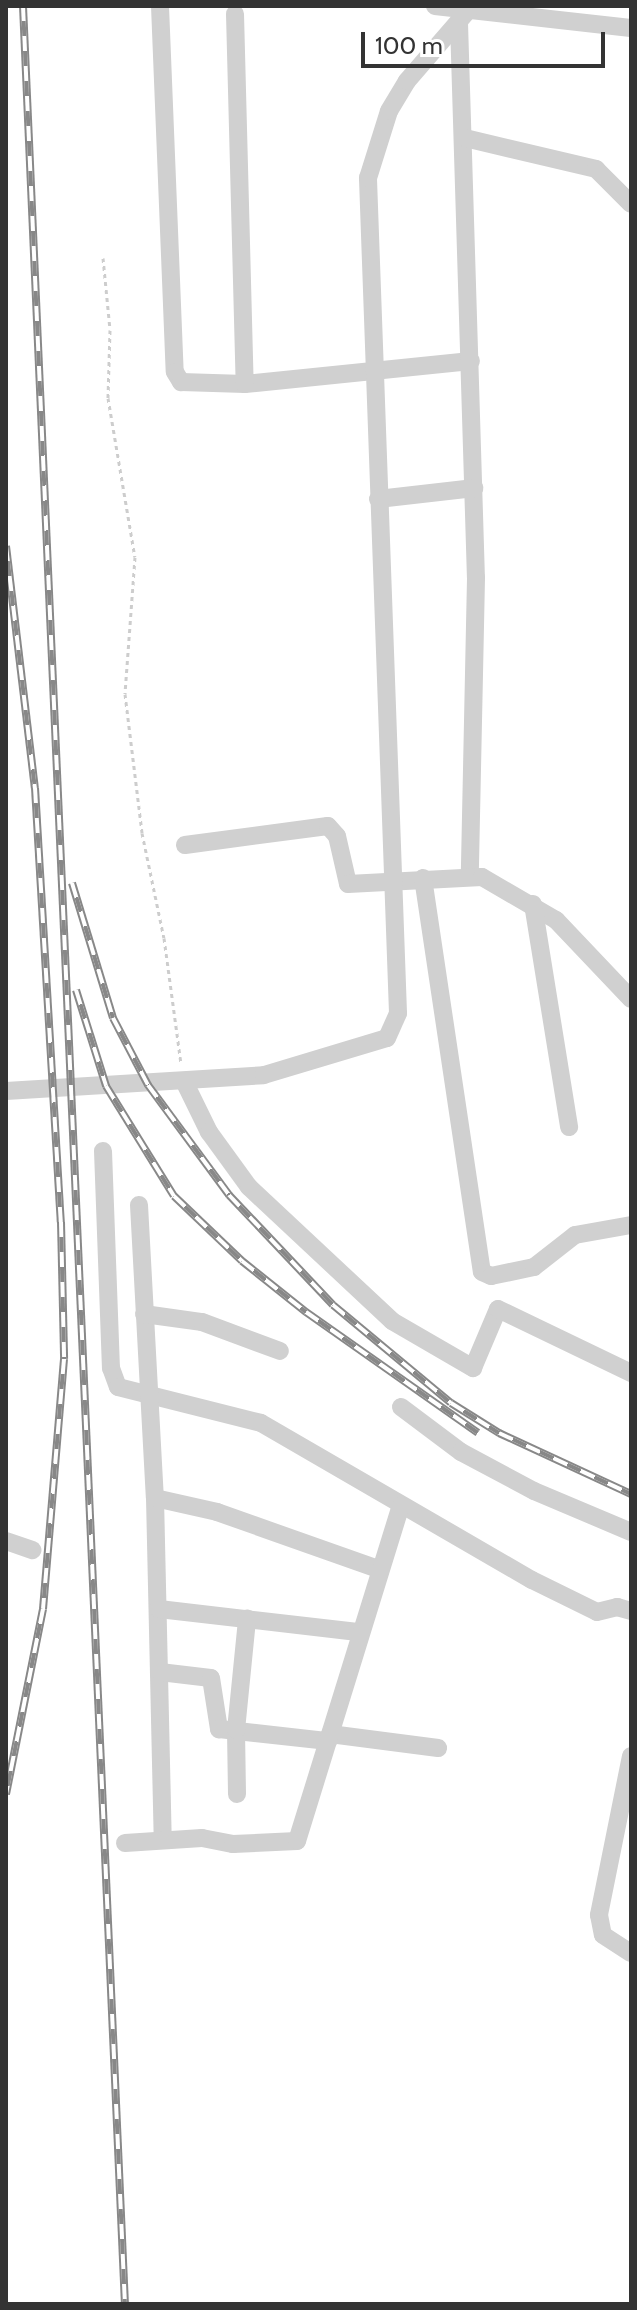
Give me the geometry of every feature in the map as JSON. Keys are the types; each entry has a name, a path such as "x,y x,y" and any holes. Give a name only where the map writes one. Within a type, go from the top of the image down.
{"street":[{"path":"160,6 175,372 190,385 245,384 471,361"},
{"path":"435,6 466,12 631,28"},
{"path":"466,12 465,138 476,718 470,874"},
{"path":"6,1091 264,1075 387,1038 398,1013 367,210 375,144 407,81 466,12"},
{"path":"235,14 245,384"},
{"path":"465,138 596,169 631,204"},
{"path":"378,499 474,488"},
{"path":"185,845 328,826 337,836 348,884 470,874 533,904 572,934 631,999"},
{"path":"423,878 482,1272 491,1276 534,1267 575,1235 631,1225"},
{"path":"533,904 569,1127"},
{"path":"184,1081 209,1132 249,1187 392,1321 473,1368 498,1309 631,1373"},
{"path":"103,1151 113,1379 118,1387 261,1423 401,1506 597,1612 630,1610"},
{"path":"139,1205 155,1498 163,1840"},
{"path":"144,1314 202,1322 280,1351"},
{"path":"401,1407 461,1452 534,1491 631,1532"},
{"path":"155,1498 217,1512 378,1569"},
{"path":"125,1843 163,1840 297,1841 358,1632 401,1506"},
{"path":"6,1541 32,1550"},
{"path":"159,1609 358,1632"},
{"path":"237,1794 236,1730 247,1619"},
{"path":"160,1672 207,1676 216,1727 438,1748"},
{"path":"631,1756 599,1915 603,1935 631,1953"}],"path":[{"path":"103,258 110,330 108,398 135,557 125,694 142,833 164,938 184,1081"}],"railway":[{"path":"23,6 125,2304"},
{"path":"6,546 35,788 61,1222 64,1359 43,1609 6,1794"},
{"path":"72,883 113,1018 148,1085 229,1195 333,1305 451,1403 499,1433 631,1494"},
{"path":"76,990 106,1086 174,1196 242,1261 306,1312 478,1433"}]}
